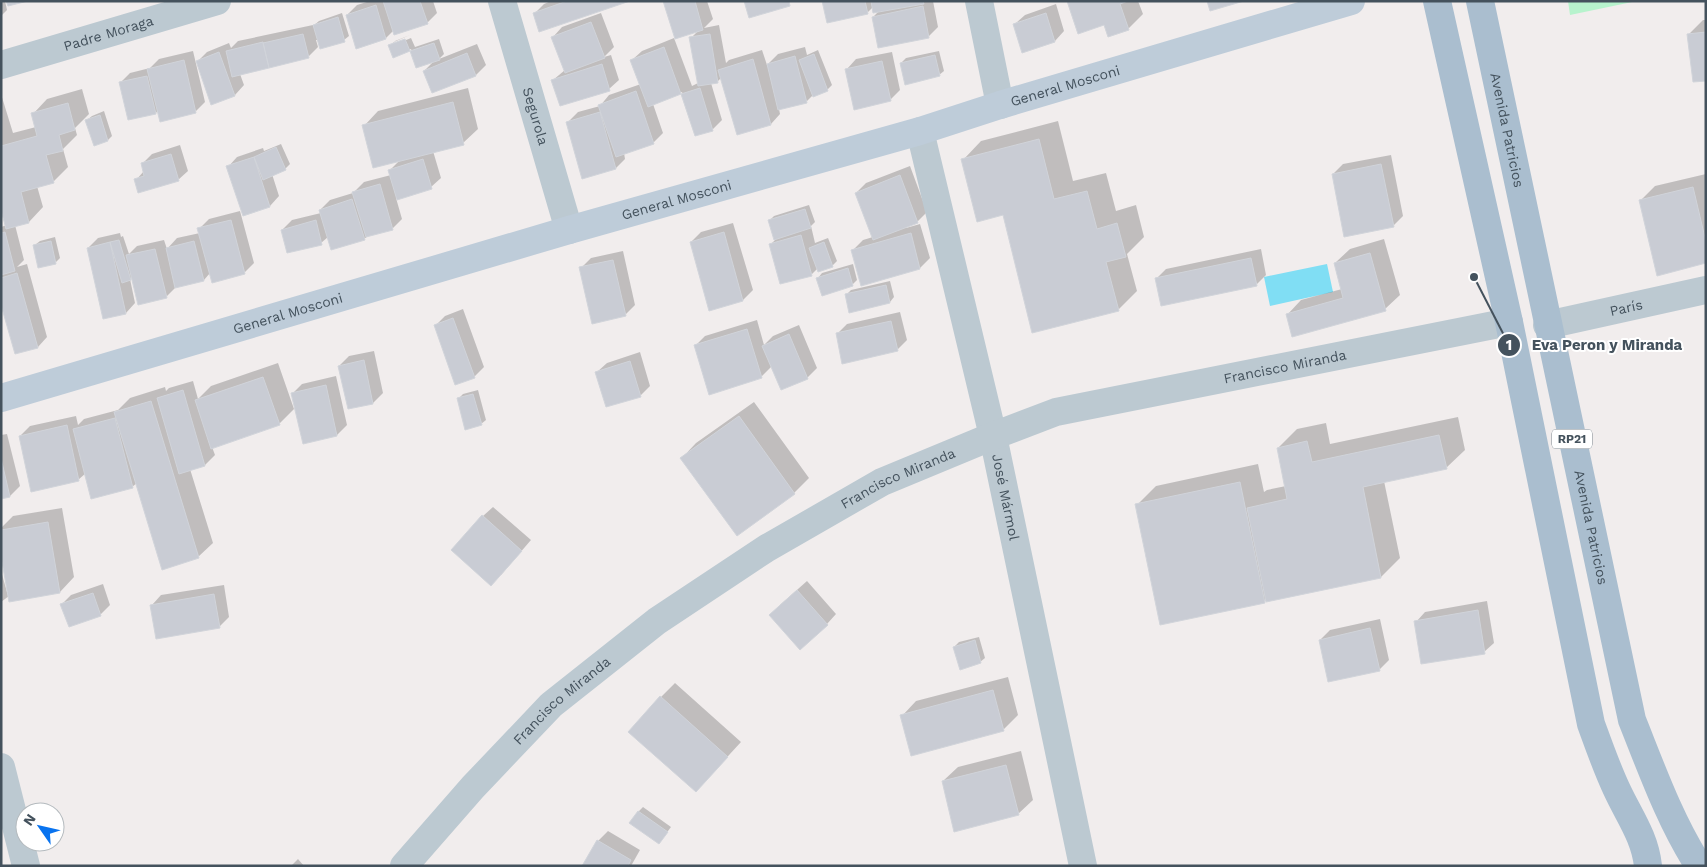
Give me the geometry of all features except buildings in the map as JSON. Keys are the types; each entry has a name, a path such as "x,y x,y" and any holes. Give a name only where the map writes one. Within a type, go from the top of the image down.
{"main road":[{"name":"RP21","path":"1437,1 1509,322 1590,724 1610,775 1630,817 1642,836 1648,866"},
{"name":"Avenida Patricios","path":"1480,1 1632,720 1658,785 1686,845 1699,866"}],"street":[{"name":"Padre Moraga","path":"1,65 217,1"},
{"name":"Segurola","path":"502,1 569,230"},
{"path":"979,1 1000,105"},
{"name":"General Mosconi","path":"1,398 569,230 920,131 1000,105 1351,1"},
{"name":"José Mármol","path":"920,131 993,436 1084,866"},
{"name":"París","path":"1547,325 1706,290"},
{"name":"Francisco Miranda","path":"404,866 473,787 550,706 657,621 766,548 882,482 1056,412 1509,322"},
{"path":"1,767 26,866"}],"green space":[{"path":"1568,1 1637,1 1570,15"}],"water":[{"path":"1327,264 1333,292 1270,306 1264,277"}],"place":[{"name":"Eva Peron y Miranda","path":"1474,277"}]}
